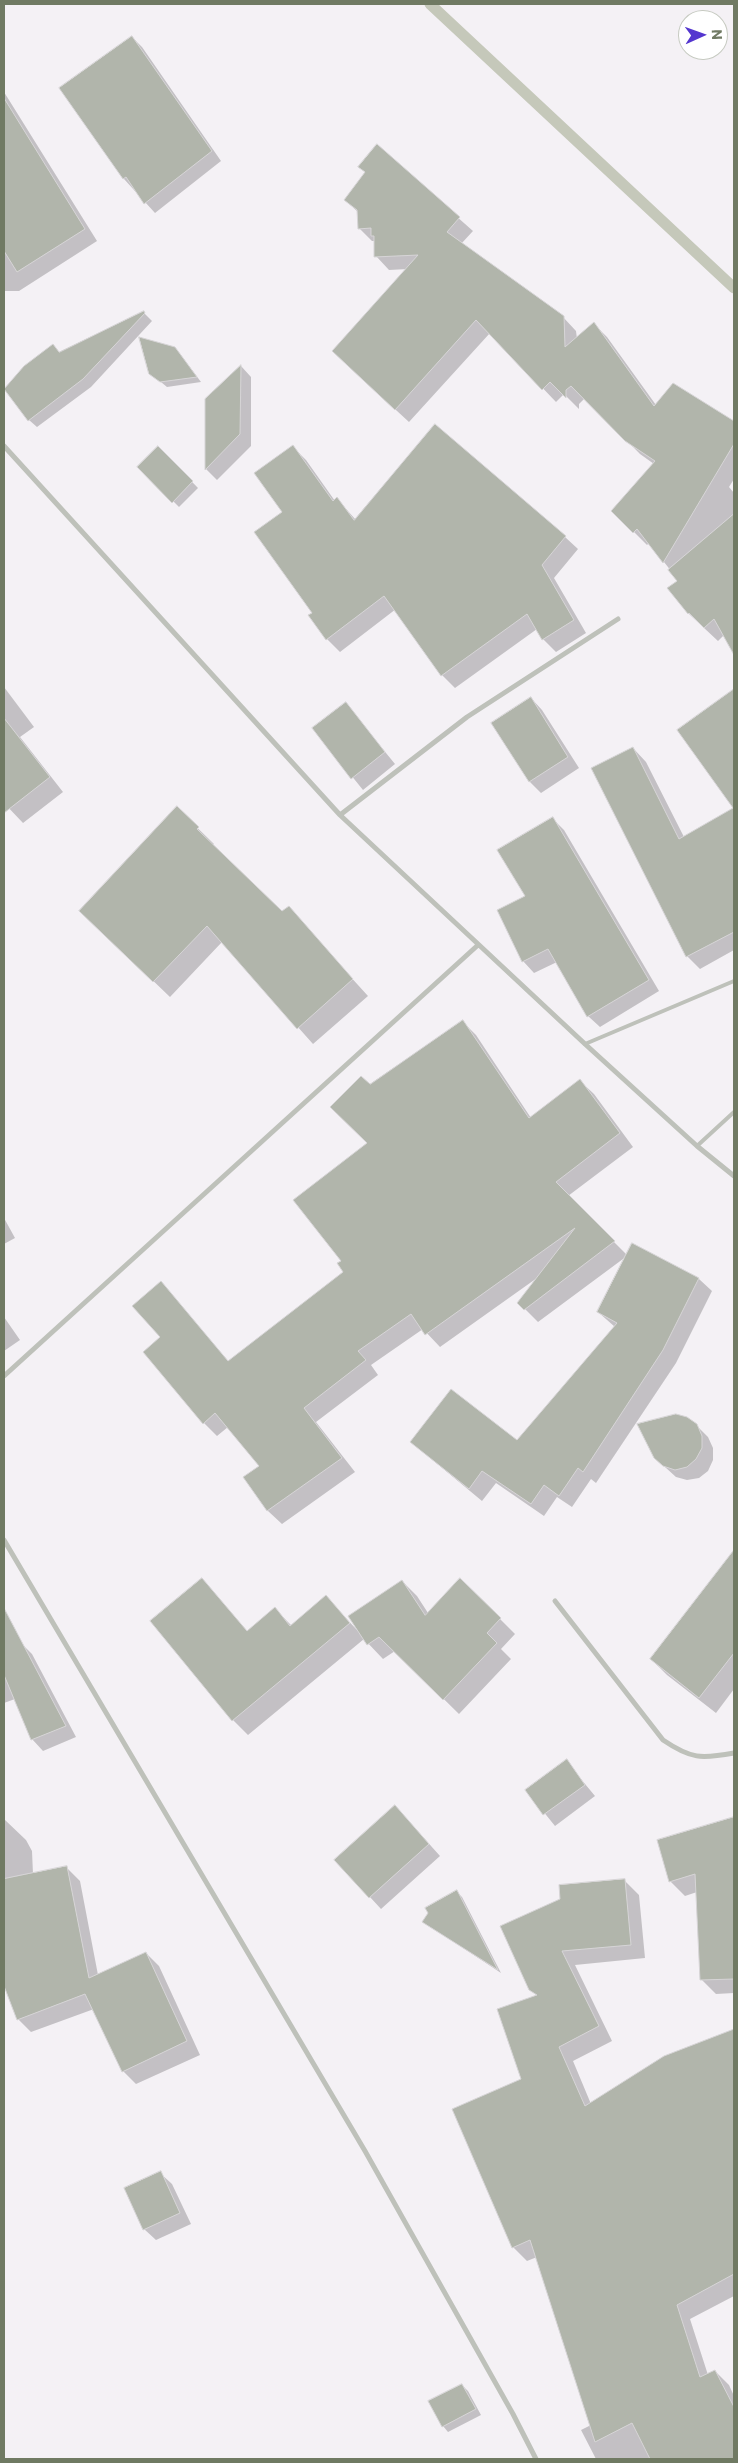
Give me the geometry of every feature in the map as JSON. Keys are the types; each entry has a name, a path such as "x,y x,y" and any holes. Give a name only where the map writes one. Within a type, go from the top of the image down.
{"street":[{"path":"4,446 340,815 585,1044 697,1146 734,1176"},
{"path":"340,815 467,717 618,619"},
{"path":"4,1376 478,945"},
{"path":"4,1540 364,2151 513,2414 536,2459"},
{"path":"555,1601 663,1740 684,1754 709,1758 734,1753"}],"lane":[{"path":"585,1044 734,981"},
{"path":"697,1146 734,1112"}],"building":[{"path":"132,36 212,151 144,204 126,177 123,179 59,88"},
{"path":"4,98 85,229 17,272 4,251"},
{"path":"377,144 460,217 447,232 564,316 565,347 594,322 654,406 673,383 734,421 734,444 663,563 637,529 633,533 611,511 655,461 625,441 571,386 566,390 566,398 550,382 542,390 476,320 395,410 332,351 418,255 374,257 374,236 371,236 371,228 358,229 357,210 344,200 365,172 358,167"},
{"path":"144,311 145,313 83,379 28,421 4,389 24,366 53,344 59,352"},
{"path":"139,337 175,347 197,377 160,382 149,374"},
{"path":"241,365 240,434 205,470 205,399"},
{"path":"435,424 566,536 542,565 574,620 542,640 527,614 441,676 384,596 326,640 308,615 312,613 254,532 282,512 254,473 293,445 333,501 337,497 354,520"},
{"path":"158,446 193,481 172,503 137,467"},
{"path":"734,514 734,655 714,619 704,628 688,614 667,588 677,581 668,570"},
{"path":"734,689 734,932 686,957 591,768 633,747 679,839 733,808 677,730"},
{"path":"531,697 568,757 529,782 491,723"},
{"path":"346,702 385,752 351,779 312,728"},
{"path":"4,718 50,777 4,813"},
{"path":"177,806 199,827 197,829 282,911 289,906 353,979 297,1029 207,926 153,982 79,911"},
{"path":"553,817 649,980 587,1017 548,949 522,962 497,910 525,896 497,850"},
{"path":"463,1020 529,1118 580,1079 620,1133 556,1182 615,1241 524,1310 517,1303 575,1228 425,1335 411,1314 358,1351 366,1360 304,1408 342,1458 267,1511 243,1477 259,1466 215,1413 203,1424 143,1352 160,1337 132,1306 161,1281 228,1361 343,1272 337,1263 341,1261 293,1200 367,1143 330,1107 361,1076 370,1084"},
{"path":"632,1243 699,1278 663,1350 583,1472 578,1468 559,1496 544,1485 531,1504 482,1471 469,1489 410,1442 451,1389 517,1440 617,1323 597,1312"},
{"path":"676,1414 687,1417 697,1424 702,1436 702,1448 696,1459 687,1467 675,1470 663,1466 654,1458 637,1424"},
{"path":"734,1550 734,1653 699,1698 650,1659"},
{"path":"202,1578 247,1631 275,1607 290,1626 326,1595 350,1623 232,1721 150,1621"},
{"path":"460,1578 501,1618 487,1633 497,1643 443,1700 379,1637 367,1645 348,1616 402,1580 425,1615"},
{"path":"4,1608 66,1726 31,1740 4,1675"},
{"path":"567,1759 585,1785 543,1815 525,1790"},
{"path":"395,1805 429,1844 369,1898 334,1860"},
{"path":"734,1817 734,1979 700,1980 695,1874 669,1882 657,1840"},
{"path":"67,1866 89,1978 146,1952 187,2041 122,2072 85,1994 17,2020 4,1986 4,1879"},
{"path":"625,1879 631,1945 562,1951 599,2026 559,2047 585,2106 664,2056 734,2029 734,2274 677,2305 700,2377 715,2370 734,2407 734,2459 650,2459 632,2423 595,2442 530,2240 512,2248 452,2109 521,2079 497,2009 537,1995 529,1990 500,1926 560,1899 559,1885"},
{"path":"457,1890 498,1970 422,1922 428,1913 425,1908"},
{"path":"161,2171 180,2213 143,2230 124,2188"},
{"path":"462,2384 476,2409 442,2427 428,2401"}],"waterway":[{"path":"430,4 734,288"}]}
